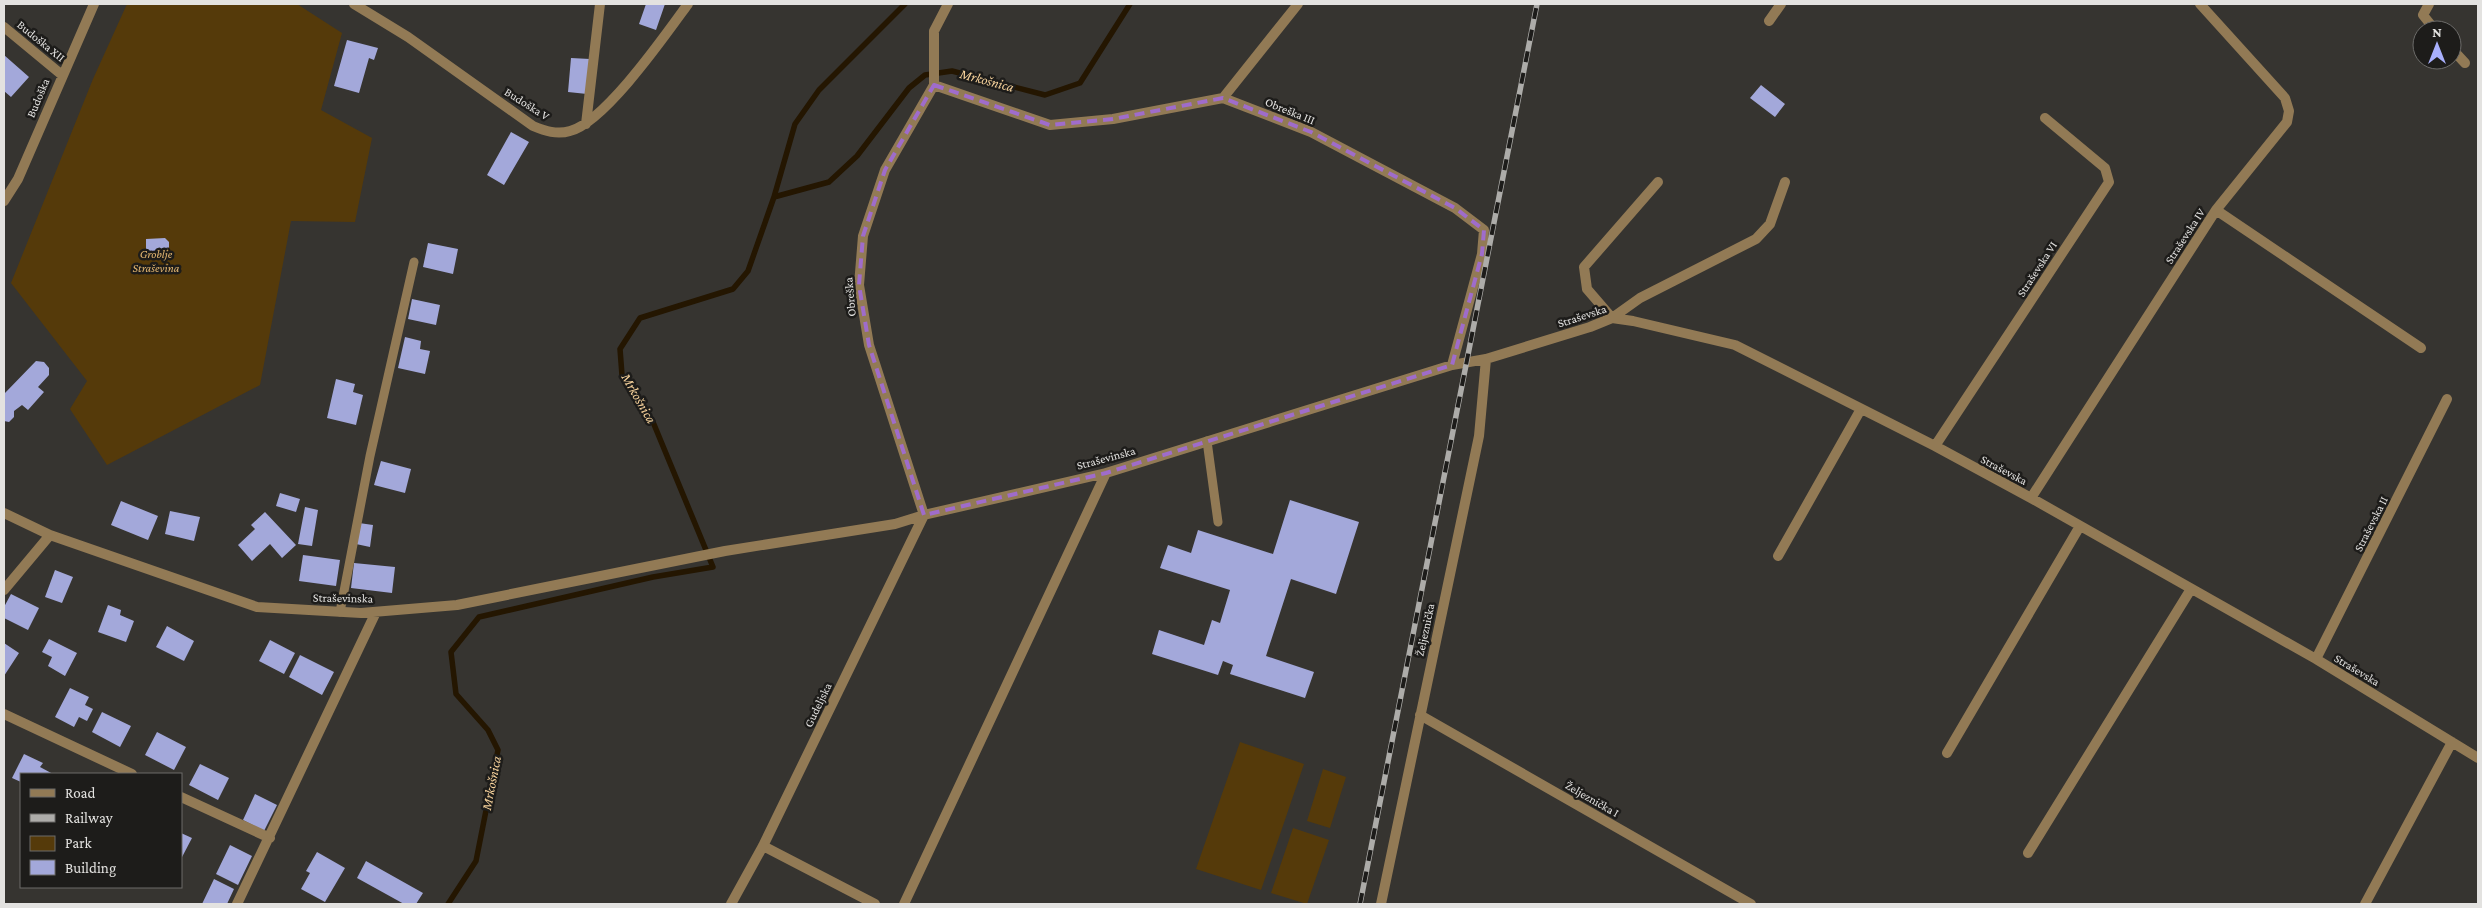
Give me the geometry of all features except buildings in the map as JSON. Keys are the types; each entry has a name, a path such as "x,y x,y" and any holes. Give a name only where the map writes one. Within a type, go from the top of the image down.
{"street":[{"name":"Budoška","path":"4,202 18,179 94,4"},
{"name":"Budoška V","path":"354,4 408,38 533,126 548,132 568,132 586,124 633,78 688,4"},
{"path":"586,124 600,4"},
{"path":"948,4 934,31 934,85 1050,126 1113,119 1223,98 1298,4"},
{"path":"1769,21 1782,4"},
{"name":"Straševska IV","path":"2031,498 2216,210 2287,122 2289,111 2285,98 2200,4"},
{"path":"2427,20 2423,15 2429,4"},
{"name":"Budoška XII","path":"4,27 62,75"},
{"path":"2462,60 2465,63"},
{"name":"Obreška","path":"924,515 869,344 859,285 862,236 885,170 934,85"},
{"name":"Obreška III","path":"1223,98 1311,132 1455,208 1484,230 1482,254 1452,365"},
{"name":"Straševska VI","path":"1935,446 2109,182 2105,168 2045,118"},
{"path":"1658,182 1584,267 1587,289 1612,318 1640,298 1756,239 1770,224 1785,182"},
{"path":"2216,210 2421,348"},
{"name":"Straševska","path":"1486,359 1590,327 1612,318 1633,321 1735,345 1935,446 2031,498 2316,660 2478,758"},
{"name":"Straševinska","path":"4,513 50,535 257,607 340,612 376,612 457,605 725,552 895,524 924,515 1106,473 1452,365 1486,359"},
{"name":"Željeznička","path":"1381,904 1478,436 1486,359"},
{"name":"Straševska II","path":"2316,660 2447,400"},
{"path":"1778,556 1861,409"},
{"path":"904,904 1106,473"},
{"name":"Gudeljska","path":"731,904 763,846 924,515"},
{"path":"1947,753 2080,526"},
{"path":"4,590 50,535"},
{"path":"2028,853 2191,589"},
{"path":"237,904 376,612"},
{"path":"4,714 130,773"},
{"name":"Željeznička I","path":"1420,715 1751,904"},
{"path":"2365,904 2452,742"},
{"path":"182,797 270,838"},
{"path":"763,846 875,904"}],"lane":[{"path":"340,612 370,456 414,262"},
{"path":"1207,441 1218,522"}],"highlighted area":[{"path":"934,85 1050,125 1113,119 1223,98 1311,132 1455,208 1484,230 1482,254 1452,365 1106,473 924,515 869,345 859,285 863,236 885,170"}],"green space":[{"name":"Groblje Straševina","path":"127,4 297,4 342,33 321,110 372,138 355,222 291,221 260,385 107,465 70,409 87,381 11,283 93,79"},
{"path":"1240,742 1304,764 1261,890 1196,869"},
{"path":"1323,769 1346,777 1330,828 1307,821"},
{"path":"1293,828 1329,840 1307,904 1271,893"}],"waterway":[{"path":"774,197 795,124 819,90 905,4"},
{"name":"Mrkošnica","path":"448,904 476,861 498,750 488,730 456,694 451,652 479,617 653,577 713,567 653,422 622,375 620,349 640,318 733,289 748,271 774,197 829,182 857,156 909,88 925,75 952,71 1045,95 1080,83 1130,4"}],"railway":[{"path":"1360,904 1537,4"}]}
